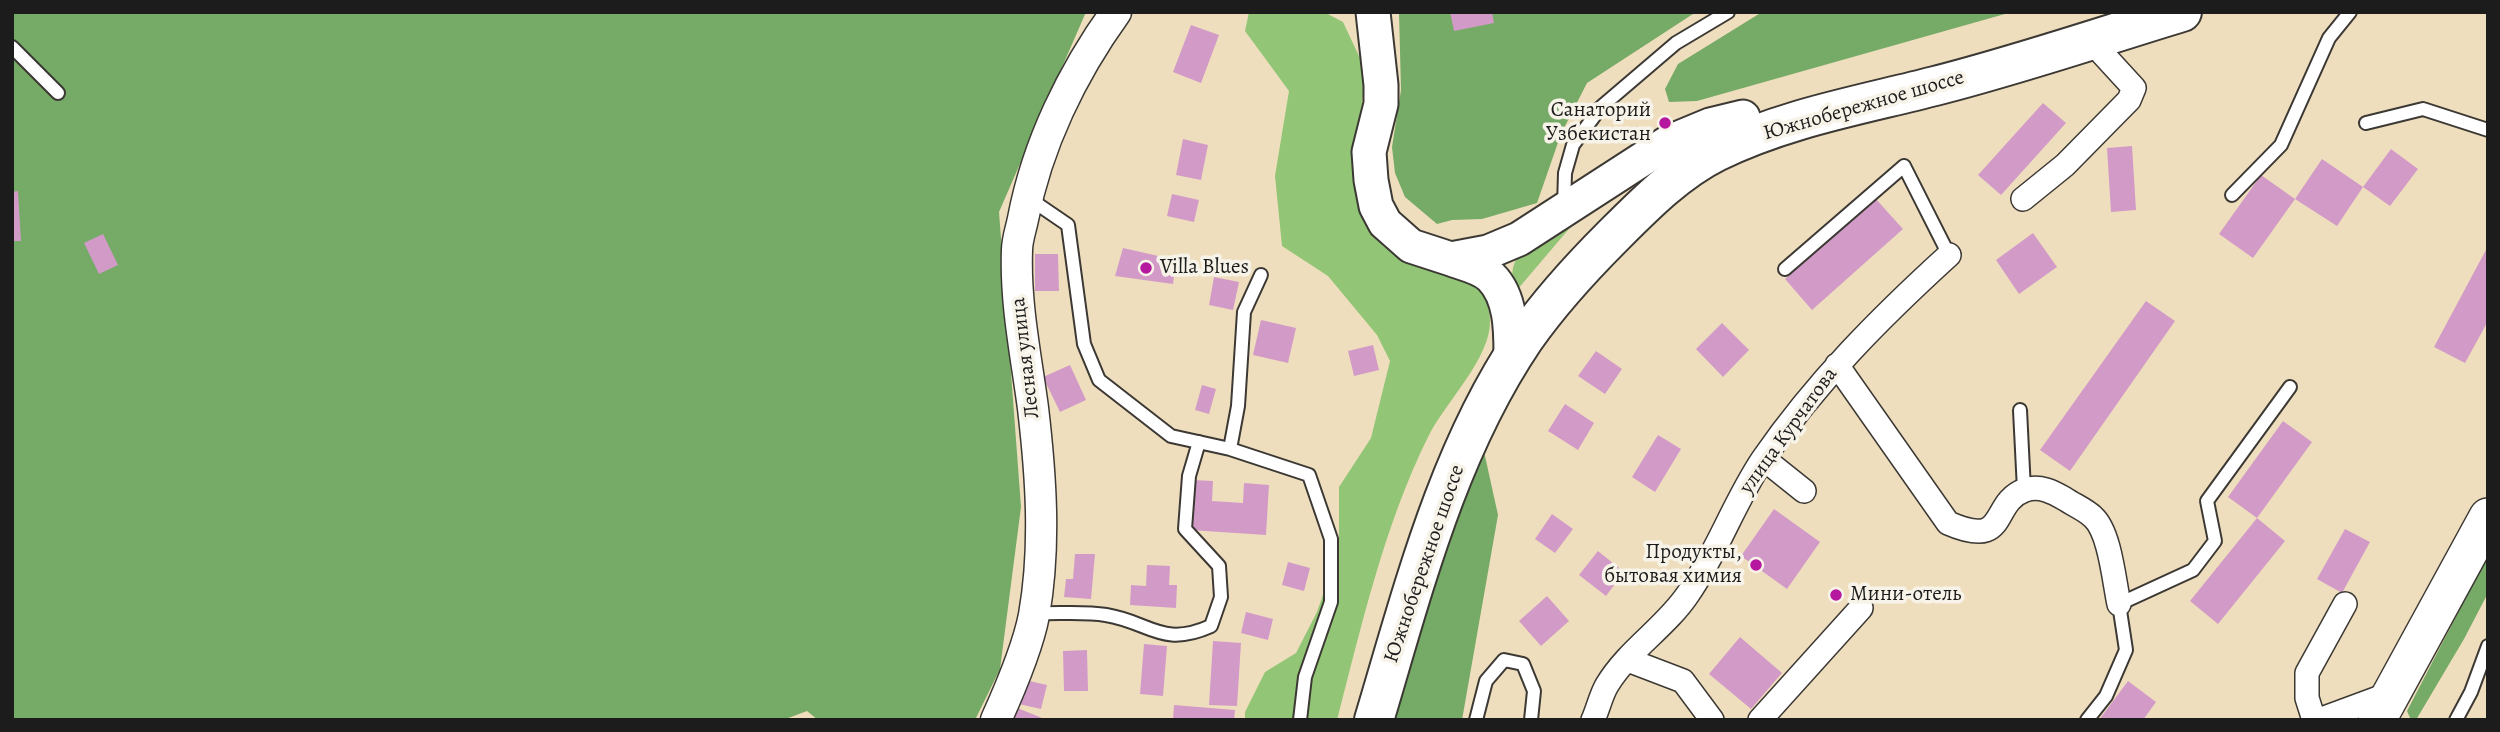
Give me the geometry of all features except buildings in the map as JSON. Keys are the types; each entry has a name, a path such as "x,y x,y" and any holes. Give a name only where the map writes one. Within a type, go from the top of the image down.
{"highway":[{"name":"Южнобережное шоссе","path":"1630,202 1661,160 1703,135 1743,117 2102,26 2182,12"},
{"name":"Южнобережное шоссе","path":"1374,720 1413,587 1454,471 1511,343 1555,265 1630,202 1716,152 1775,127 1856,104 1936,86 2102,26"},
{"name":"Южнобережное шоссе","path":"1357,720 1433,482 1462,409 1511,343"}],"main road":[{"path":"1373,12 1381,85 1381,104 1369,152 1376,206 1385,223 1411,246 1474,267 1490,276 1498,288 1511,343"},
{"path":"1451,259 1488,252 1518,239 1669,142 1710,125 1743,117"},
{"path":"1553,216 1630,202"},
{"path":"2385,711 2488,517"},
{"path":"2385,711 2488,534"}],"street":[{"name":"Лесная улица","path":"996,720 1009,692 1034,613 1040,551 1040,480 1018,315 1017,248 1039,155 1070,86 1093,44 1116,12"},
{"path":"2023,199 2065,165 2129,100 2134,88 2102,26"},
{"name":"улица Курчатова","path":"1593,720 1606,686 1624,663 1687,597 1723,535 1734,507 1764,459 1837,365 1879,320 1950,255"},
{"path":"1837,365 1948,523 1969,532 1982,531 1992,526 2011,499 2024,491 2038,488 2052,491 2094,517 2107,548 2119,604"},
{"path":"1764,459 1804,491"},
{"path":"2344,604 2307,673 2307,698 2317,720 2385,711"},
{"path":"1760,720 1861,608"},
{"path":"1628,660 1683,681 1712,720"}],"lane":[{"path":"1553,216 1573,145 1601,107 1676,43 1728,12"},
{"path":"2232,195 2281,145 2329,38 2350,12"},
{"path":"12,47 58,93"},
{"path":"2366,123 2423,109 2488,130"},
{"path":"1785,269 1904,166 1950,255"},
{"path":"1027,197 1068,225 1084,344 1100,380 1171,436 1230,449 1309,475 1332,539 1331,602 1305,677 1300,720"},
{"path":"1230,449 1238,406 1244,312 1261,275"},
{"path":"2087,720 2106,696 2126,650 2119,604 2193,570 2215,541 2207,501 2290,387"},
{"path":"2020,410 2024,491"},
{"path":"1034,613 1107,615 1167,636 1192,634 1211,626 1221,597 1219,566 1185,529 1189,476 1199,442"},
{"path":"2456,720 2471,692 2487,646"},
{"path":"1476,720 1486,681 1504,660 1523,664 1534,691 1531,720"},
{"path":"2471,692 2488,681"}],"green space":[{"path":"12,12 1086,12 999,212 1021,507 1000,669 975,720 818,720 807,711 783,720 12,720"},
{"path":"1249,12 1324,12 1343,22 1366,71 1359,128 1363,203 1383,246 1415,265 1453,271 1481,285 1489,312 1488,335 1483,350 1435,424 1399,505 1375,576 1337,720 1245,720 1245,712 1265,672 1296,653 1317,612 1339,549 1339,487 1371,438 1390,361 1377,335 1328,276 1282,246 1275,176 1289,91 1245,31"},
{"path":"1399,12 1696,12 1587,83 1561,134 1537,203 1482,219 1452,220 1437,224 1405,197 1395,173 1392,147 1401,90"},
{"path":"1762,12 2012,12 1697,101 1669,102 1665,89 1678,64"},
{"path":"1574,223 1517,290 1512,272 1519,255"},
{"path":"1483,447 1498,515 1462,720 1384,720"},
{"path":"2488,555 2488,593 2416,720 2411,720 2407,711"}],"place":[{"name":"Санаторий Узбекистан","path":"1665,123"},
{"name":"Villa Blues","path":"1146,268"},
{"name":"Продукты, бытовая химия","path":"1756,565"},
{"name":"Мини-отель","path":"1836,595"}]}
